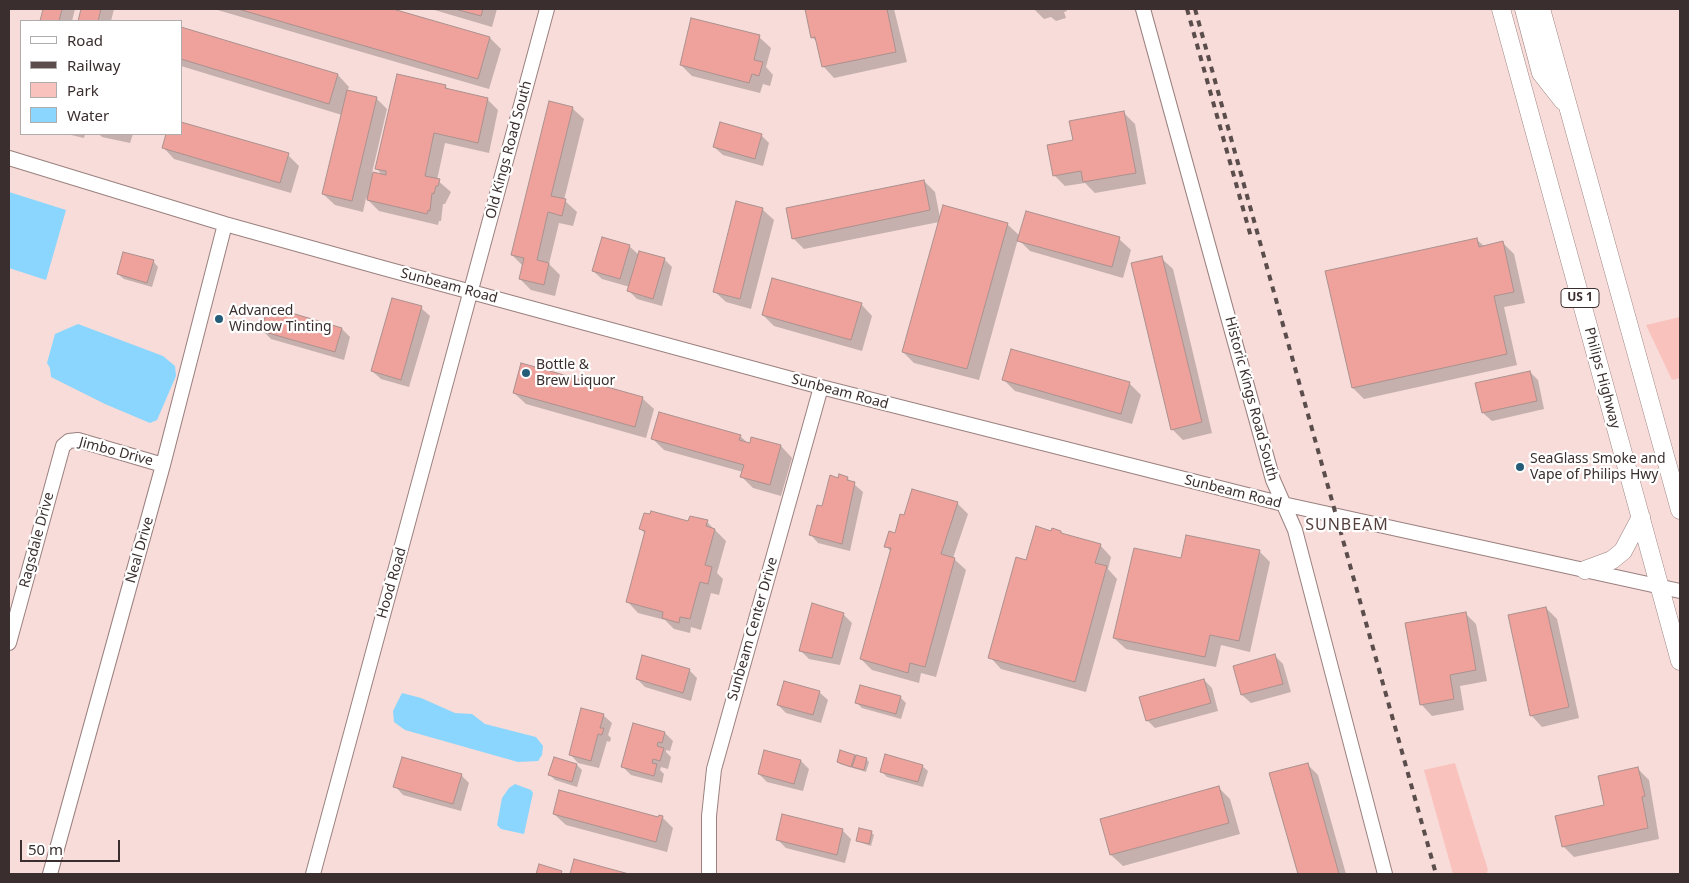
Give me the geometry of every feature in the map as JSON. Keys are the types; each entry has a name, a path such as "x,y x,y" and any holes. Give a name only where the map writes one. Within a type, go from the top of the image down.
{"main road":[{"name":"Philips Highway","path":"1500,9 1680,661"},
{"path":"1524,9 1541,73 1568,107"},
{"name":"US 1","path":"1541,9 1680,510"},
{"path":"1585,570 1612,560 1624,551 1641,518"}],"street":[{"name":"Old Kings Road South","path":"471,292 547,9"},
{"name":"Historic Kings Road South","path":"1144,9 1273,480 1294,530 1385,874"},
{"name":"Sunbeam Road","path":"9,158 225,224 821,387 1283,504 1680,591"},
{"name":"Neal Drive","path":"50,874 164,465 225,224"},
{"name":"Hood Road","path":"313,874 471,292"},
{"name":"Sunbeam Center Drive","path":"708,874 710,800 714,769 821,387"},
{"name":"Jimbo Drive","path":"69,441 78,440 164,465"},
{"name":"Ragsdale Drive","path":"9,643 63,446 69,441"}],"green space":[{"path":"1680,317 1680,378 1672,380 1646,325"},
{"path":"1455,763 1488,870 1486,874 1453,874 1424,770"}],"water":[{"path":"9,192 66,210 46,280 9,268"},
{"path":"78,324 163,356 175,366 176,376 157,420 150,423 105,404 51,377 50,368 47,363 55,334"},
{"path":"402,693 421,698 455,713 472,714 485,724 536,737 543,746 542,755 538,761 518,762 405,730 394,722 393,711"},
{"path":"515,784 531,790 533,793 524,834 501,829 497,825 502,798 509,788"}],"building":[{"path":"43,9 62,9 59,20 40,20"},
{"path":"81,9 101,9 98,20 78,20"},
{"path":"238,9 393,9 490,37 478,79"},
{"path":"455,9 483,9 481,16"},
{"path":"805,9 887,9 896,52 822,67 815,37 811,38"},
{"path":"691,18 760,35 754,60 763,62 759,76 752,74 749,83 680,65"},
{"path":"182,27 338,74 329,104 182,59"},
{"path":"397,74 446,85 445,88 488,98 478,143 434,133 425,176 440,179 434,194 432,193 430,211 428,210 427,214 367,200 373,172 386,175 386,171 375,169"},
{"path":"347,90 377,97 352,201 322,194"},
{"path":"549,101 573,107 551,196 566,199 562,216 548,212 537,260 549,263 544,285 519,279 524,258 511,255"},
{"path":"1124,111 1136,173 1083,182 1081,171 1053,176 1047,145 1073,140 1069,121"},
{"path":"182,122 289,153 280,183 162,148 166,135 182,135"},
{"path":"720,122 762,134 755,159 713,147"},
{"path":"924,180 930,210 792,239 786,208"},
{"path":"736,201 763,208 740,299 713,292"},
{"path":"943,205 1008,223 967,369 902,352"},
{"path":"1026,211 1120,237 1112,267 1017,241"},
{"path":"602,237 630,245 620,279 592,271"},
{"path":"1477,238 1479,247 1503,241 1514,292 1494,296 1507,354 1352,388 1325,271"},
{"path":"639,251 665,258 653,299 627,291"},
{"path":"123,252 154,260 147,283 117,274"},
{"path":"1162,256 1202,422 1171,430 1131,263"},
{"path":"772,278 862,303 851,340 762,315"},
{"path":"392,298 422,306 401,380 371,371"},
{"path":"268,306 342,328 335,352 261,331"},
{"path":"1011,349 1130,382 1121,414 1002,380"},
{"path":"521,363 643,397 635,427 513,393"},
{"path":"1530,371 1537,401 1482,413 1475,383"},
{"path":"659,412 741,435 739,440 750,443 751,437 781,445 770,485 740,477 744,465 651,439"},
{"path":"839,474 848,477 847,480 855,482 842,544 809,535 817,505 822,506 830,475 838,478"},
{"path":"912,489 958,502 941,554 955,558 925,667 910,663 908,673 860,659 891,548 884,547 889,531 895,533 900,514 904,515"},
{"path":"651,511 688,521 690,516 708,520 706,526 715,529 705,565 712,567 708,584 700,582 690,619 680,617 679,623 662,618 663,612 626,602 645,531 639,529 644,513 650,514"},
{"path":"1036,526 1051,531 1052,528 1061,531 1061,533 1101,544 1095,563 1107,566 1075,682 988,658 1016,557 1026,560"},
{"path":"1186,535 1260,550 1239,641 1210,635 1205,657 1113,638 1134,548 1181,558"},
{"path":"812,603 844,613 832,658 799,651"},
{"path":"1546,607 1569,707 1530,716 1508,615"},
{"path":"1466,612 1476,670 1450,675 1454,699 1420,705 1405,623"},
{"path":"1275,654 1283,684 1241,695 1233,666"},
{"path":"642,655 690,669 683,693 636,679"},
{"path":"1204,679 1211,703 1146,721 1139,697"},
{"path":"784,681 820,691 813,715 777,705"},
{"path":"860,685 901,696 896,714 855,703"},
{"path":"581,708 604,714 600,728 604,728 602,735 598,734 591,761 569,755"},
{"path":"633,723 665,732 662,743 658,742 657,746 664,748 660,761 653,759 652,763 657,764 654,776 621,767"},
{"path":"764,750 801,760 794,784 758,774"},
{"path":"840,750 855,755 851,767 837,762"},
{"path":"885,754 923,765 918,782 880,772"},
{"path":"856,755 867,758 864,770 852,767"},
{"path":"402,757 462,774 453,804 393,787"},
{"path":"554,757 577,764 572,782 548,775"},
{"path":"1308,763 1339,874 1298,874 1269,773"},
{"path":"1638,767 1645,796 1642,797 1648,828 1562,847 1555,816 1604,805 1598,776"},
{"path":"1219,786 1229,823 1110,855 1100,819"},
{"path":"559,790 658,817 659,815 663,816 656,842 553,814"},
{"path":"782,814 843,829 837,855 776,840"},
{"path":"859,828 872,831 869,844 856,841"},
{"path":"574,859 629,874 570,874"},
{"path":"539,864 562,871 561,874 536,874"}],"railway":[{"path":"1187,9 1251,237"},
{"path":"1195,9 1436,874"}],"place":[{"name":"Advanced Window Tinting","path":"219,319"},
{"name":"Bottle & Brew Liquor","path":"526,373"},
{"name":"SeaGlass Smoke and Vape of Philips Hwy","path":"1520,467"}],"district":[{"name":"SUNBEAM","path":"1347,525"}]}
